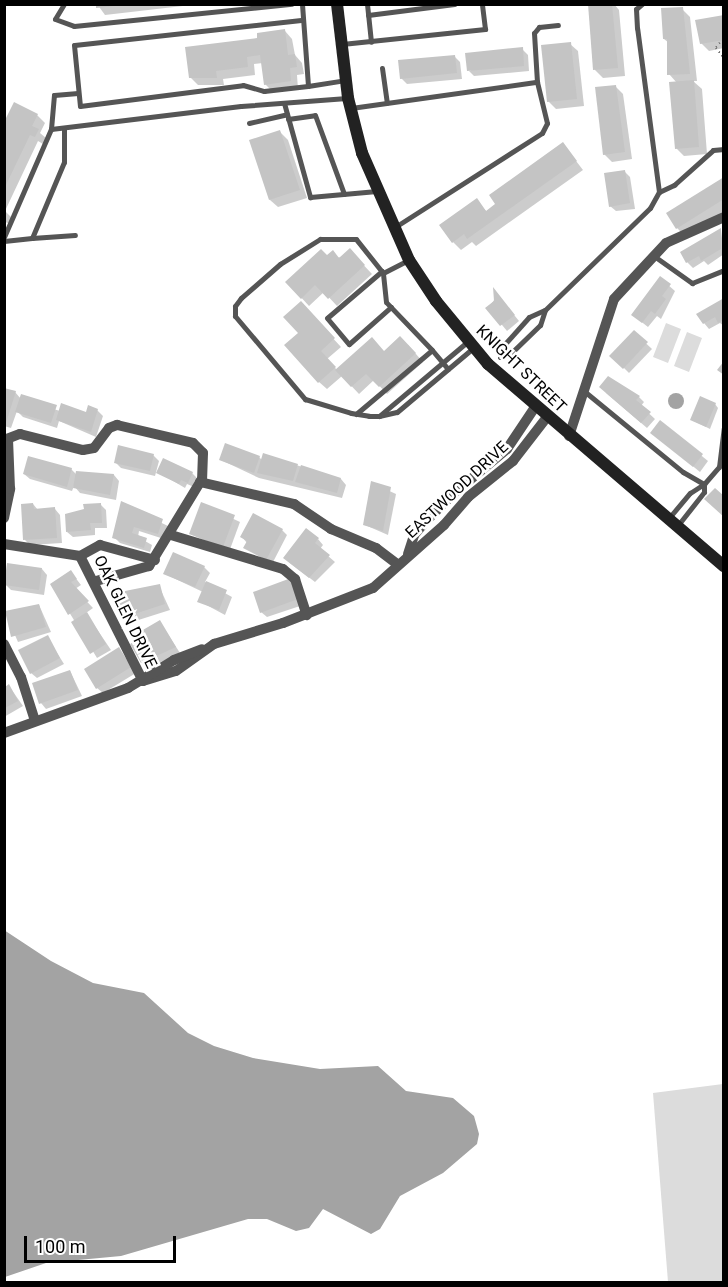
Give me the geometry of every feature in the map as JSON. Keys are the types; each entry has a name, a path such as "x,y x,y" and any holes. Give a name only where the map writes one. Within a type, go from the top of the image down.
{"street":[{"name":"KNIGHT STREET","path":"337,4 350,103 377,190 409,260 470,345 491,367 723,566"},
{"path":"569,436 614,299 666,243 723,217"},
{"name":"EASTWOOD DRIVE","path":"408,554 414,535 432,514 507,449 535,407"},
{"name":"EASTWOOD DRIVE","path":"4,733 142,681 176,671 214,644 307,615 373,588 408,554 423,545 462,502 513,461 547,417"},
{"path":"4,518 7,498 6,440 20,434 83,450 97,445 113,426 137,428 196,444 205,460 200,482 171,535 154,560 144,569 96,581"},
{"path":"200,482 294,504 331,529 376,548 397,564"},
{"path":"171,535 283,569 296,579 307,615"},
{"path":"4,544 74,552 80,556 100,545 154,560"},
{"name":"OAK GLEN DRIVE","path":"80,556 96,581 142,681"},
{"path":"4,644 8,661 34,721"}],"lane":[{"path":"64,4 55,19 74,26 292,4"},
{"path":"302,4 301,20 308,86"},
{"path":"367,4 371,42"},
{"path":"368,15 454,4"},
{"path":"342,44 484,29 482,4"},
{"path":"491,367 500,357 502,347 529,317 545,310 650,208 659,192 637,28 636,9 642,4"},
{"path":"301,20 74,45 80,106 243,85 264,91 346,80"},
{"path":"393,228 542,133 547,123 537,82 534,33 539,27 558,25"},
{"path":"382,68 387,103"},
{"path":"51,129 284,103 387,103 537,82"},
{"path":"75,235 4,239 51,129 54,95 78,93"},
{"path":"284,103 310,198 377,190"},
{"path":"249,123 287,116 315,115 344,194"},
{"path":"32,238 64,162 64,129"},
{"path":"659,192 674,186 712,150 723,149"},
{"path":"448,369 391,307 383,293 382,272 356,239 320,239 280,264 241,298 234,311 240,325 299,394 356,414 379,416 397,412 448,369 470,345"},
{"path":"654,256 692,283 723,270"},
{"path":"391,307 350,344 327,318 382,272 409,260"},
{"path":"500,357 509,355 540,325 545,310"},
{"path":"379,416 443,363 470,345"},
{"path":"356,414 432,350"},
{"path":"584,391 683,472 704,484"},
{"path":"672,523 697,486 704,484 721,469 723,428"},
{"path":"672,523 704,492 704,484"}],"path":[{"path":"720,43 716,48 723,58"}],"shaded area":[{"path":"666,323 681,329 668,363 653,357"},
{"path":"687,332 702,338 689,372 674,366"},
{"path":"676,393 684,401 676,409 668,401"},
{"path":"4,930 51,961 93,983 144,993 188,1033 214,1046 253,1058 320,1069 378,1066 406,1091 453,1098 474,1116 479,1134 477,1144 443,1173 400,1196 380,1229 371,1234 323,1209 309,1228 296,1231 267,1219 248,1219 121,1256 46,1263 5,1277"},
{"path":"723,1084 723,1282 668,1282 653,1093"}],"building":[{"path":"96,4 115,4 115,6 96,8"},
{"path":"588,4 612,4 618,68 593,70"},
{"path":"683,7 690,74 667,75 667,39 663,39 661,8"},
{"path":"724,15 724,40 700,44 695,20"},
{"path":"285,29 288,55 295,54 297,67 290,68 291,81 264,85 260,55 247,57 248,67 216,71 217,78 189,78 185,47 257,38 257,33"},
{"path":"571,42 577,99 547,102 541,45"},
{"path":"523,47 524,66 467,71 465,53"},
{"path":"455,55 457,73 400,79 398,60"},
{"path":"694,80 699,147 675,149 669,82"},
{"path":"616,85 625,152 603,155 595,87"},
{"path":"14,102 38,114 32,126 39,129 35,137 30,135 4,189 4,122"},
{"path":"280,130 300,190 269,200 249,140"},
{"path":"563,142 577,161 467,239 464,234 452,243 439,225 477,198 486,211 495,204 489,195"},
{"path":"625,170 630,203 609,207 604,173"},
{"path":"724,177 724,199 676,229 666,213"},
{"path":"721,228 721,249 701,261 699,256 686,263 680,252"},
{"path":"350,248 365,265 328,299 315,285 301,299 285,282 321,249 327,255 333,250 339,258"},
{"path":"660,276 671,284 662,296 666,299 655,314 651,311 642,323 631,315"},
{"path":"493,287 515,315 500,326 485,308 494,301"},
{"path":"724,298 724,320 718,323 715,317 703,324 696,314"},
{"path":"301,301 335,338 321,351 336,367 318,383 284,345 298,333 283,317"},
{"path":"634,330 648,342 623,369 609,356"},
{"path":"400,336 416,353 379,387 366,374 351,387 335,370 372,337 384,351"},
{"path":"724,361 724,375 717,370"},
{"path":"608,376 640,396 636,400 651,412 641,423 599,387"},
{"path":"4,388 16,391 5,426 4,426"},
{"path":"21,394 57,405 51,423 15,412"},
{"path":"700,396 716,403 706,427 690,420"},
{"path":"61,403 86,412 88,405 98,409 91,432 56,420"},
{"path":"660,420 703,454 693,467 650,433"},
{"path":"225,443 260,456 254,473 219,460"},
{"path":"118,445 154,454 150,471 114,463"},
{"path":"263,453 298,464 293,481 257,473"},
{"path":"28,456 72,468 67,487 23,474"},
{"path":"163,458 193,472 188,483 181,480 179,484 156,473"},
{"path":"301,465 341,478 337,493 295,482"},
{"path":"76,471 114,474 110,495 73,488"},
{"path":"371,481 391,487 383,531 363,525"},
{"path":"715,488 724,496 724,517 704,499"},
{"path":"121,501 163,519 158,534 134,527 132,533 147,538 144,548 112,538"},
{"path":"201,502 235,515 223,547 189,534"},
{"path":"33,503 34,509 55,507 57,538 23,540 21,504"},
{"path":"101,503 102,523 90,523 91,530 66,532 65,514 84,509 83,504"},
{"path":"253,513 283,529 266,560 243,548 247,541 240,537"},
{"path":"306,528 319,538 315,543 330,555 309,578 283,558"},
{"path":"173,552 205,566 195,587 163,574"},
{"path":"7,563 42,568 39,590 4,585"},
{"path":"71,570 77,579 71,582 89,601 68,615 50,584"},
{"path":"291,578 298,599 260,613 253,592"},
{"path":"206,581 227,590 219,610 197,602"},
{"path":"160,584 165,604 122,618 115,593"},
{"path":"39,604 46,627 11,637 5,611"},
{"path":"87,612 106,644 90,654 71,622"},
{"path":"160,620 176,647 141,663 130,644 139,639 136,634"},
{"path":"48,635 60,658 30,674 18,650"},
{"path":"119,647 131,667 96,689 84,669"},
{"path":"70,670 78,690 39,704 32,683"},
{"path":"9,684 18,701 5,708 5,687"}]}
